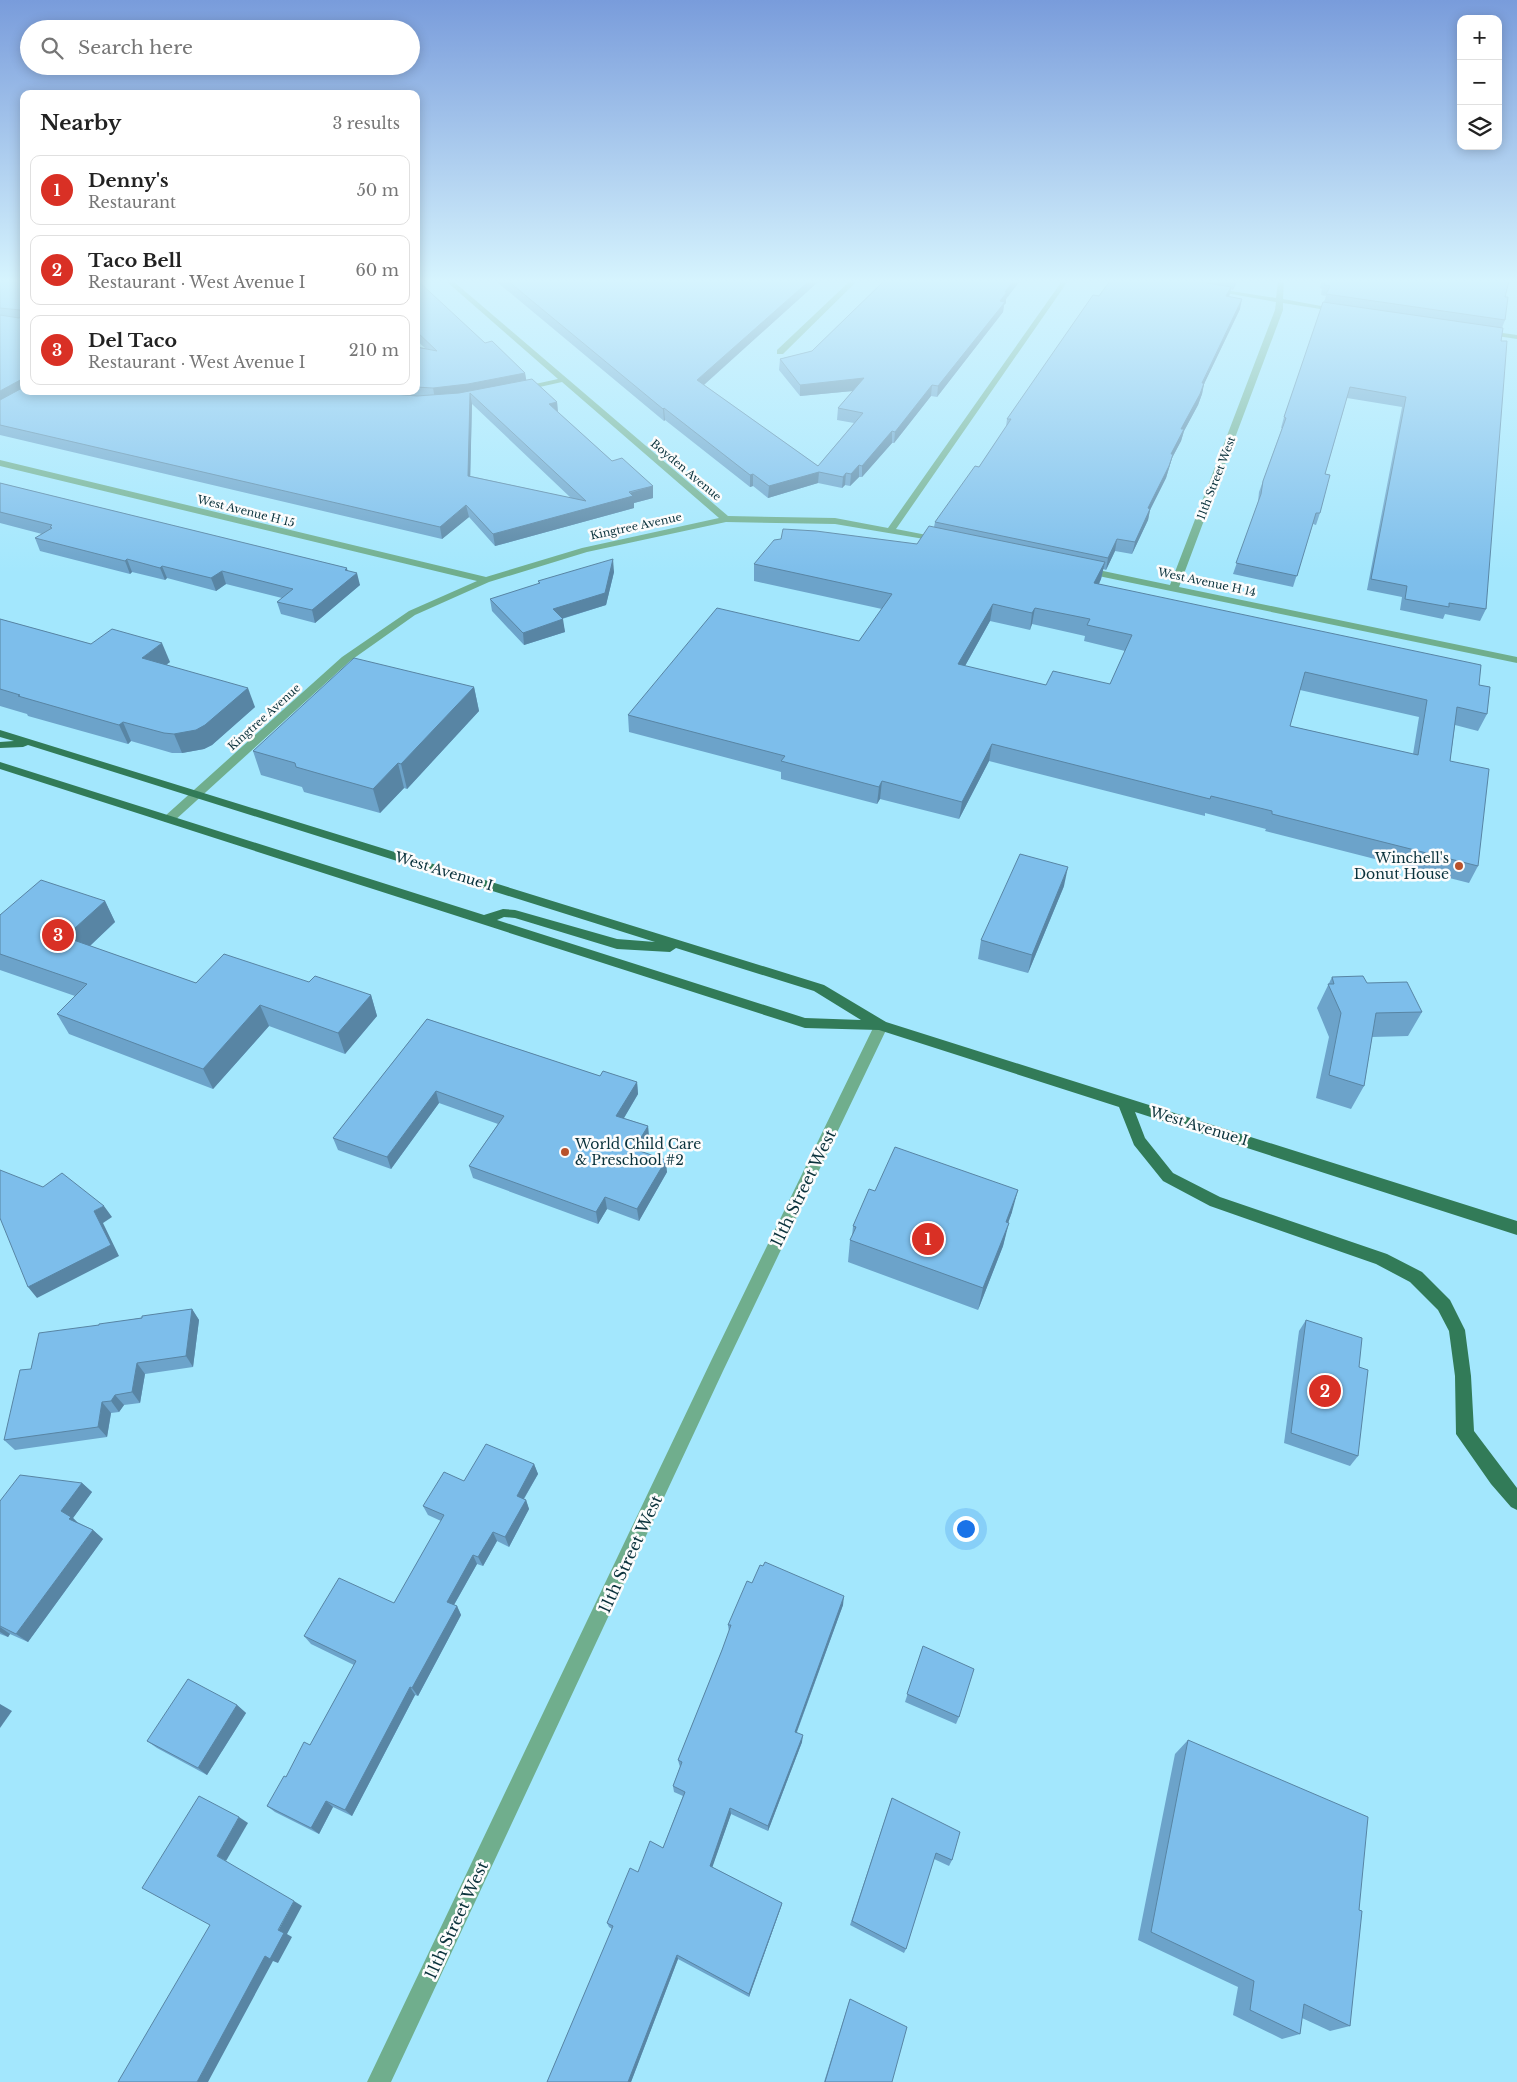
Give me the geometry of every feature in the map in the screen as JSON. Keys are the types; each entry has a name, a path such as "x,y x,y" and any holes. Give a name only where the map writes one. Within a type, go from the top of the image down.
{"main road":[{"name":"West Avenue I","path":"0,733 819,988 881,1026 1517,1228"},
{"path":"0,745 33,744"},
{"name":"West Avenue I","path":"0,765 805,1023 881,1026"},
{"path":"484,920 502,914 515,914 617,944 688,947"},
{"path":"1124,1102 1139,1141 1168,1178 1216,1202 1381,1259 1416,1277 1444,1305 1457,1330 1463,1376 1465,1434 1497,1478 1517,1501"}],"street":[{"path":"950,542 892,530 997,378"},
{"name":"11th Street West","path":"1174,588 1253,378"},
{"path":"509,392 563,380"},
{"name":"Boyden Avenue","path":"563,380 726,519"},
{"name":"West Avenue H 15","path":"0,463 486,580"},
{"name":"Kingtree Avenue","path":"169,819 346,659 412,613 486,580 585,550 726,519 835,521 892,530"},
{"name":"West Avenue H 14","path":"1077,568 1517,660"},
{"name":"11th Street West","path":"378,2082 717,1366 881,1026"}],"building":[{"path":"0,378 20,378 20,380 0,391"},
{"path":"420,378 498,378 468,384 433,388 420,387"},
{"path":"626,378 699,378 697,380 818,466 863,413 838,408 864,378 944,378 938,386 932,385 895,432 892,431 862,466 859,465 851,474 846,473 843,477 819,472 769,486 753,474 750,475"},
{"path":"795,378 863,378 800,385"},
{"path":"1035,378 1204,378 1200,394 1181,429 1184,429 1171,454 1173,454 1169,466 1148,508 1150,509 1135,542 1117,539 1108,558 935,522 975,466 979,467 1011,419 1007,419"},
{"path":"1297,378 1504,378 1486,609 1449,603 1449,607 1405,599 1407,586 1371,579 1406,397 1350,387 1325,474 1330,475 1320,513 1316,513 1297,576 1236,563 1286,418 1284,417"},
{"path":"532,379 557,402 549,404 612,461 622,458 653,486 629,492 633,496 493,534 466,505 440,527 0,425 0,400 20,389 20,395 417,396 459,393","holes":["470,393 586,501 468,476"]},
{"path":"0,483 347,568 345,570 357,573 312,610 277,602 293,589 222,571 211,578 162,566 160,568 35,538 52,528 50,527 52,525 0,512"},
{"path":"929,526 1105,562 1094,583 1481,665 1479,685 1490,687 1487,714 1457,707 1450,761 1489,769 1478,866 1272,814 1272,811 1211,796 1210,799 992,744 962,802 882,781 879,787 781,761 785,756 628,715 717,608 859,641 892,594 754,564 774,540 781,539 783,529 816,531 917,544","holes":["993,604 1032,613 1035,608 1090,619 1087,625 1132,635 1110,684 1053,671 1046,685 958,664","1305,672 1427,700 1418,755 1290,726"]},
{"path":"613,559 605,593 553,609 563,619 523,633 490,599 540,583 538,581"},
{"path":"0,619 91,644 112,629 162,643 142,658 248,688 205,725 196,730 174,734 123,722 119,725 0,689"},
{"path":"354,658 474,687 401,764 398,763 373,789 296,767 295,763 253,751"},
{"path":"1020,854 1068,867 1032,955 981,940"},
{"path":"41,880 105,901 65,937 196,983 224,954 309,982 315,976 371,995 338,1033 260,1005 203,1069 57,1014 87,984 0,954 0,915"},
{"path":"1363,976 1367,983 1407,982 1422,1012 1376,1013 1364,1086 1329,1075 1341,1013 1328,984 1334,984 1332,977"},
{"path":"427,1019 600,1076 603,1071 637,1082 616,1116 648,1126 634,1149 666,1160 637,1209 605,1197 596,1212 469,1166 504,1116 436,1091 387,1157 333,1138"},
{"path":"895,1147 1018,1190 1006,1222 1009,1223 983,1288 850,1240 856,1227 853,1226 869,1189 875,1191"},
{"path":"0,1170 43,1187 62,1173 104,1206 94,1211 111,1245 28,1287 0,1218"},
{"path":"192,1309 186,1356 137,1363 132,1392 115,1395 111,1401 102,1402 98,1427 4,1440 20,1370 31,1369 39,1333"},
{"path":"1306,1320 1362,1338 1359,1367 1368,1370 1358,1456 1291,1433"},
{"path":"486,1444 534,1464 517,1496 526,1500 505,1537 493,1532 478,1557 473,1555 447,1602 457,1606 412,1688 410,1687 345,1810 326,1801 311,1828 267,1806 284,1776 286,1777 304,1742 310,1745 356,1661 304,1636 339,1578 394,1603 444,1515 423,1506 444,1472 464,1481"},
{"path":"20,1475 82,1483 61,1511 71,1517 69,1519 93,1530 16,1634 0,1626 0,1501"},
{"path":"765,1562 844,1596 795,1732 803,1735 768,1826 730,1808 710,1866 782,1903 749,1994 677,1955 628,2082 547,2082 613,1926 607,1923 630,1868 638,1872 650,1841 663,1848 685,1792 673,1786 682,1762 678,1760 722,1650 731,1625 728,1625 747,1581 752,1583 760,1565 763,1566"},
{"path":"923,1646 974,1669 959,1717 907,1694"},
{"path":"188,1679 237,1705 198,1768 147,1741"},
{"path":"1188,1740 1368,1817 1359,1910 1362,1911 1350,2026 1304,2004 1300,2034 1250,2010 1254,1981 1151,1932"},
{"path":"199,1796 239,1817 217,1856 294,1901 278,1930 284,1933 270,1959 265,1956 197,2082 118,2082 210,1925 142,1888"},
{"path":"892,1798 960,1832 952,1860 936,1853 906,1949 852,1921"},
{"path":"850,1999 907,2027 892,2082 825,2082"}],"place":[{"name":"Winchell's Donut House","path":"1459,866"},
{"name":"Del Taco","path":"58,935"},
{"name":"World Child Care & Preschool #2","path":"565,1152"},
{"name":"Denny's","path":"928,1239"},
{"name":"Taco Bell","path":"1325,1391"}]}
